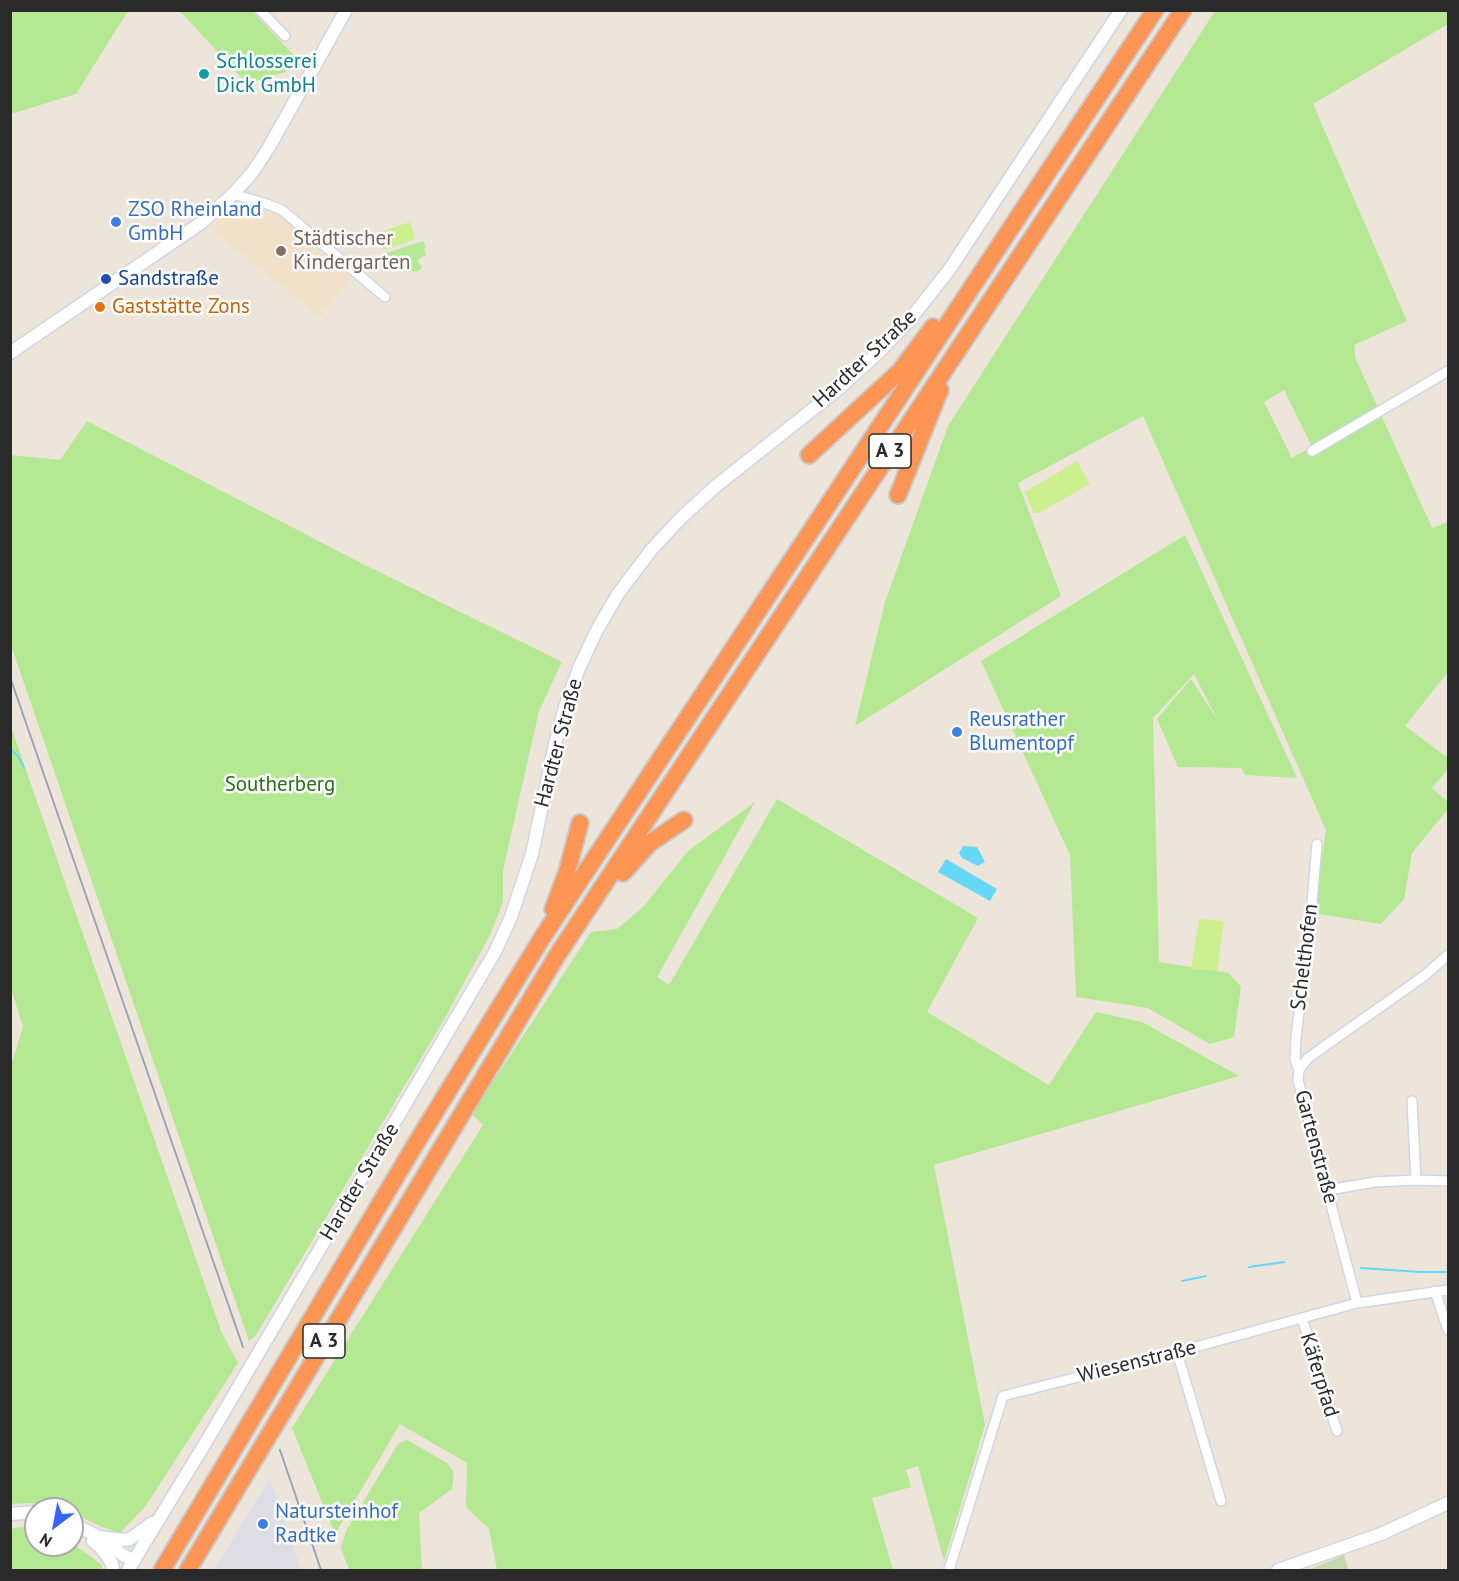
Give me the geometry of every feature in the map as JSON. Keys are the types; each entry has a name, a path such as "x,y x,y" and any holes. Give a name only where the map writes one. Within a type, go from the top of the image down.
{"highway":[{"name":"A 3","path":"162,1570 415,1145 542,938 1155,10"},
{"name":"A 3","path":"188,1570 558,954 963,339 1183,10"},
{"path":"809,455 900,371 941,315 963,302"},
{"path":"898,495 928,415 963,339"},
{"path":"599,892 617,881 631,862 650,843 684,820"},
{"path":"542,938 567,872 580,824"}],"main road":[{"path":"10,353 201,223 233,194 252,173 268,149 346,10"},
{"name":"Hardter Straße","path":"131,1565 495,952 511,917 532,854 565,707 579,668 618,594 652,549 682,517 726,478 837,390 908,322 964,249 1121,10"},
{"path":"1278,1570 1381,1534 1449,1503"},
{"path":"84,1530 99,1537 130,1539 165,1510"},
{"path":"84,1534 100,1547 112,1564 112,1570"},
{"path":"99,1537 131,1565"}],"street":[{"path":"260,10 285,36"},
{"path":"233,194 282,210 385,297"},
{"path":"1311,451 1449,371"},
{"name":"Schelthofen","path":"1299,1070 1295,1060 1296,1037 1310,926 1317,844"},
{"name":"Gartenstraße","path":"1357,1303 1298,1080 1299,1070 1308,1058 1424,976 1449,955"},
{"path":"1412,1101 1416,1180"},
{"path":"1328,1190 1376,1182 1449,1181"},
{"name":"Wiesenstraße","path":"949,1570 1003,1396 1357,1303 1449,1290"},
{"path":"1435,1291 1449,1330"},
{"name":"Käferpfad","path":"1302,1318 1336,1431"},
{"path":"1177,1352 1221,1502"}],"shaded area":[{"name":"Städtischer Kindergarten","path":"236,206 278,214 354,275 320,317 209,228"},
{"name":"Natursteinhof Radtke","path":"270,1478 301,1570 214,1570"}],"green space":[{"path":"10,11 128,11 76,94 11,114"},
{"path":"180,11 252,11 304,66 247,84"},
{"path":"1215,11 1448,11 1448,24 1313,104 1407,321 1354,345 1355,357 1432,528 1448,522 1448,672 1405,726 1448,758 1448,769 1432,788 1448,802 1448,809 1412,853 1404,899 1381,924 1313,913 1326,830 1143,416 1018,483 1061,596 855,726 885,602 948,426","holes":["1284,390 1312,447 1292,458 1264,402"]},
{"path":"410,222 415,239 384,250 378,233"},
{"path":"423,241 426,255 417,260 422,268 418,271 406,272 384,254"},
{"name":"Southerberg","path":"87,421 361,563 562,662 539,711 503,870 503,902 490,935 442,1023 256,1335 249,1341 11,645 11,455 60,460"},
{"path":"1077,461 1090,484 1039,513 1034,513 1025,492"},
{"path":"1185,535 1297,778 1245,775 1241,768 1178,767 1157,719 1191,679 1218,721 1194,674 1153,718 1159,962 1229,973 1241,987 1234,1037 1210,1044 1148,1008 1076,997 1070,855 981,661"},
{"path":"10,724 221,1331 238,1363 145,1507 120,1533 84,1519 84,1497 24,1497 24,1503 11,1504 10,1069 23,1027 10,985"},
{"path":"777,799 978,918 927,1012 1049,1085 1096,1012 1142,1022 1239,1076 934,1165 985,1425 944,1561 918,1466 906,1470 911,1487 872,1498 893,1570 497,1570 489,1529 466,1507 467,1463 400,1424 335,1534 292,1428 483,1125 472,1114 591,932 617,929 644,906 688,851 755,802 657,977 669,985"},
{"path":"1199,919 1224,921 1217,971 1191,969"},
{"path":"407,1440 447,1463 454,1473 452,1489 419,1513 422,1570 349,1570 341,1548 346,1531 398,1444"},
{"path":"24,1527 24,1557 84,1557 84,1552 102,1565 102,1570 11,1570 11,1529"},
{"path":"1344,1555 1348,1570 1308,1570"}],"water":[{"path":"963,846 977,847 985,862 978,866 962,858 959,853"},
{"path":"946,859 997,889 990,901 938,872"}],"waterway":[{"path":"10,749 18,756 24,768"},
{"path":"1249,1267 1284,1262"},
{"path":"1361,1268 1448,1272"},
{"path":"1182,1281 1206,1276"}],"railway":[{"path":"10,677 243,1347"},
{"path":"280,1450 321,1570"}],"place":[{"name":"Schlosserei Dick GmbH","path":"204,74"},
{"name":"ZSO Rheinland GmbH","path":"116,222"},
{"name":"Städtischer Kindergarten","path":"281,251"},
{"name":"Sandstraße","path":"106,279"},
{"name":"Gaststätte Zons","path":"100,307"},
{"name":"Reusrather Blumentopf","path":"957,732"},
{"name":"Natursteinhof Radtke","path":"263,1524"}]}
